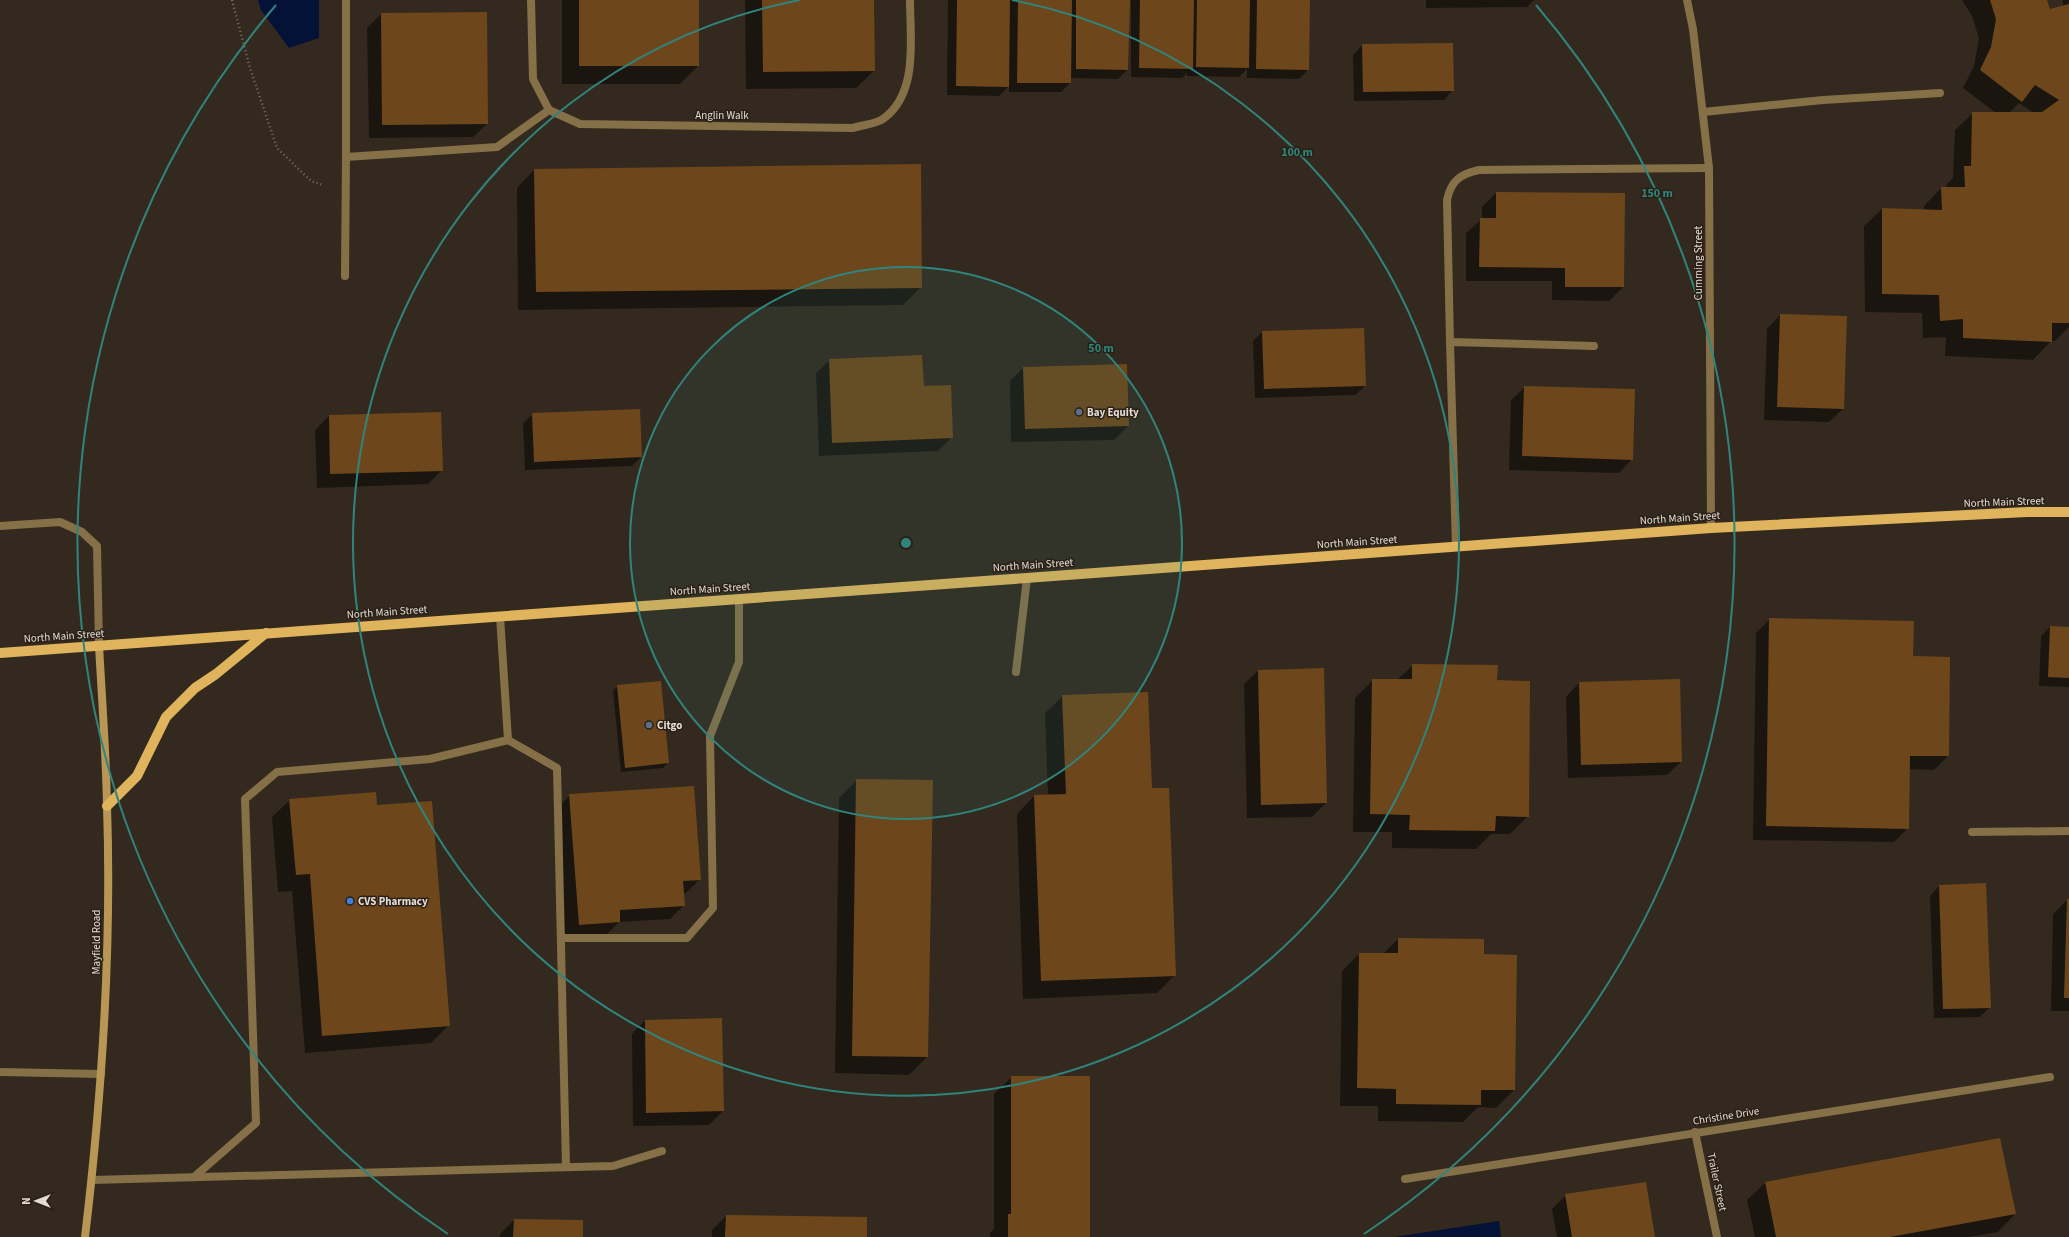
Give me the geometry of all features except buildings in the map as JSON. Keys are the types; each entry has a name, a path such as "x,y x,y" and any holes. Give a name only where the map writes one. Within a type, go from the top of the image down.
{"main road":[{"name":"North Main Street","path":"0,653 1711,528 2027,512 2069,512"},
{"path":"107,806 137,776 166,717 195,688 216,674 266,634"}],"street":[{"path":"344,276 346,192 346,0"},
{"path":"346,157 496,148 549,110 533,79 531,0"},
{"name":"Anglin Walk","path":"549,110 580,124 614,126 853,128 882,119 901,100 909,75 910,0"},
{"name":"Cumming Street","path":"1687,0 1694,29 1709,168 1711,528"},
{"path":"1703,112 1823,100 1940,93"},
{"path":"1456,547 1447,200 1456,179 1467,172 1479,170 1709,168"},
{"path":"1450,342 1594,346"},
{"path":"0,526 60,522 82,532 97,546 99,646"},
{"path":"1016,672 1027,578"},
{"path":"561,938 686,938 713,908 710,736 739,662 739,599"},
{"path":"500,616 508,740"},
{"name":"Mayfield Road","path":"85,1237 92,1180 101,1074 107,977 107,806 99,646"},
{"path":"194,1177 256,1122 245,799 276,772 430,759 508,740 557,768 566,1167"},
{"path":"1972,832 2069,831"},
{"path":"0,1072 101,1074"},
{"name":"Christine Drive","path":"1405,1179 2050,1077"},
{"name":"Trailer Street","path":"1695,1132 1718,1237"},
{"path":"92,1180 613,1166 662,1151"}],"path":[{"path":"232,0 250,68 276,148 311,181 346,192"}],"water":[{"path":"258,0 319,0 319,38 289,48 261,10"},
{"path":"1499,1221 1501,1237 1394,1237"}],"place":[{"name":"Bay Equity","path":"1079,412"},
{"name":"Citgo","path":"649,725"},
{"name":"CVS Pharmacy","path":"350,901"}]}
